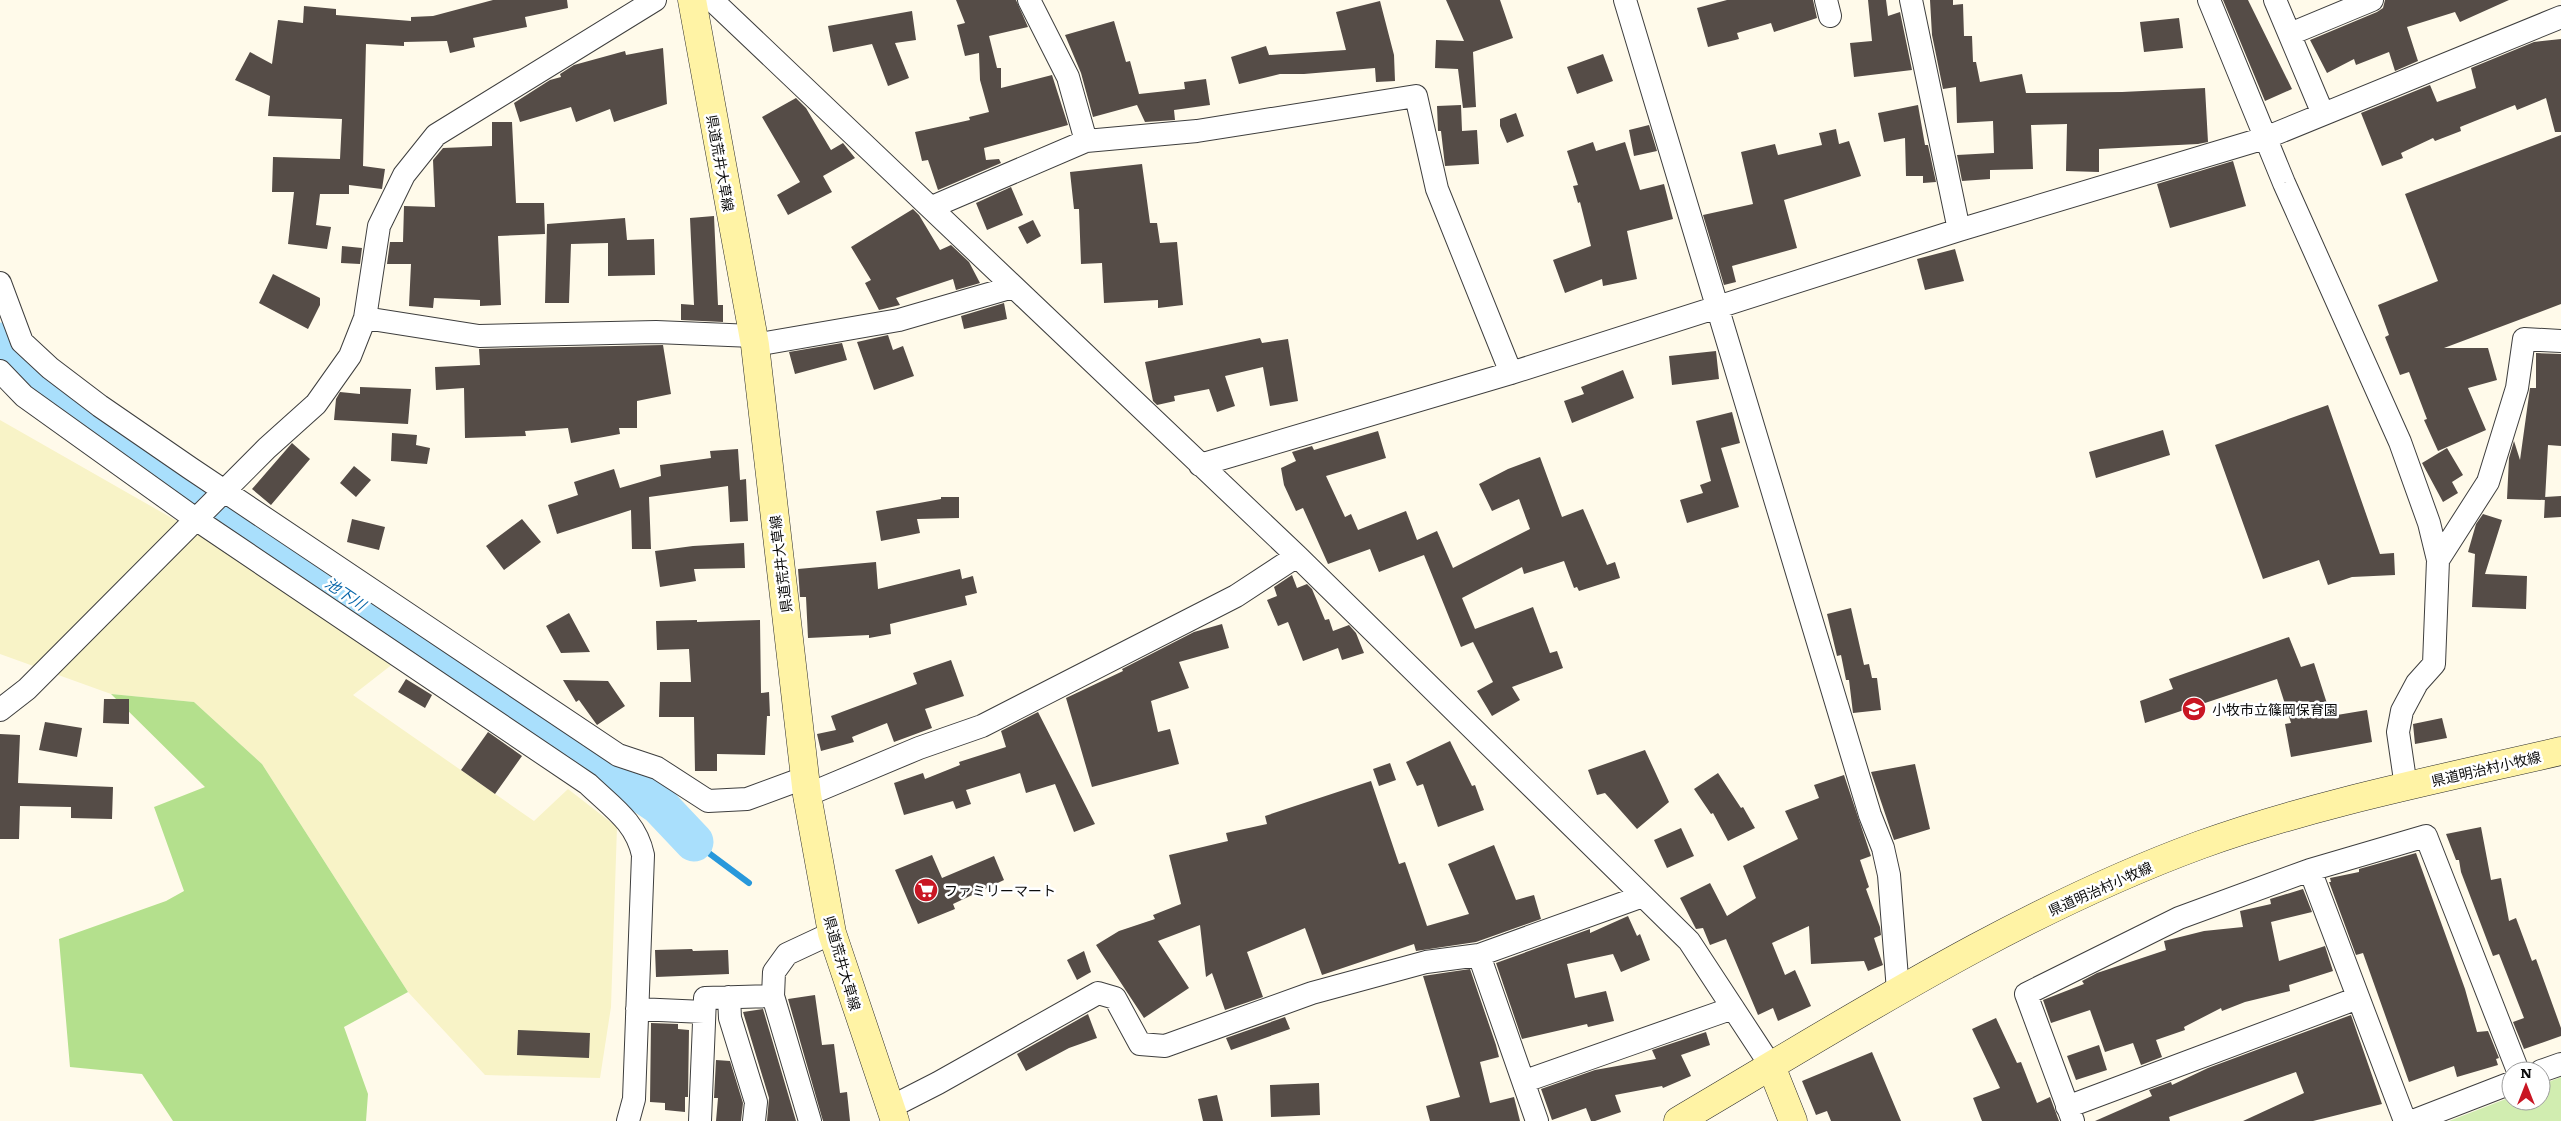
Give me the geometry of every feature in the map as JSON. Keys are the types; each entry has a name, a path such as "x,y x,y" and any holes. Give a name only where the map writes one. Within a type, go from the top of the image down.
{"main road":[{"name":"県道荒井大草線","path":"692,0 754,341 805,787 832,933 892,1114"},
{"name":"県道明治村小牧線","path":"1678,1121 1898,991 2019,924 2114,880 2201,845 2266,824 2406,787 2561,751"},
{"path":"1771,1066 1793,1121"}],"street":[{"path":"0,710 27,688 225,490 316,404 350,356 365,318 379,226 404,174 436,135 654,0"},
{"path":"712,0 932,207 1013,287 1297,556 1689,941 1771,1066"},
{"path":"1029,0 1068,77 1086,141"},
{"path":"1625,0 1870,815 1883,848 1889,875 1898,991"},
{"path":"1910,0 1959,230"},
{"path":"2209,0 2265,138 2400,442 2429,523 2438,560 2434,664 2417,682 2402,711 2398,732 2406,787"},
{"path":"2275,0 2323,114"},
{"path":"2290,34 2372,0"},
{"path":"1200,465 1511,373 1959,230 2265,138 2561,18"},
{"path":"932,207 1086,141 1197,131 1416,96 1437,189 1511,373"},
{"path":"0,283 22,342 31,352 100,406 618,755 657,768 708,801 747,799 805,787 982,726 1236,596 1297,556"},
{"path":"365,318 479,336 656,332 754,341 899,320 1013,287"},
{"path":"2438,560 2488,482 2517,388 2524,338 2561,341"},
{"path":"0,371 24,396 197,520 588,784 630,824 639,838 643,855 634,1100 628,1121"},
{"path":"2358,998 2070,1114 2026,994 2179,918 2310,870 2426,836 2514,1061"},
{"path":"2310,870 2405,1121"},
{"path":"892,1114 938,1083 1098,993 1115,998 1140,1044 1165,1046 1312,993 1426,962 1479,955 1643,896"},
{"path":"810,1121 773,996 774,972 787,954 832,933"},
{"path":"1479,955 1525,1081 1537,1121"},
{"path":"700,1121 705,998 773,996"},
{"path":"729,997 730,1018 756,1102 754,1121"},
{"path":"1525,1081 1733,1008"},
{"path":"637,1009 704,1012"},
{"path":"2413,1121 2501,1087"}],"shaded area":[{"path":"0,420 205,537 394,663 353,695 534,821 568,789 617,827 611,1007 600,1078 485,1075 408,992 262,764 194,702 111,694 0,654"}],"green space":[{"path":"111,694 194,702 262,764 408,992 344,1027 368,1094 366,1121 173,1121 142,1074 70,1067 59,939 166,901 184,891 154,807 205,787"},
{"path":"2561,1077 2561,1121 2449,1121 2501,1101 2501,1111 2551,1111 2551,1081"}],"building":[{"path":"493,0 567,0 568,8 525,17 527,27 473,38 475,47 450,53 447,41 404,42 404,46 366,44 363,166 385,169 382,189 349,185 349,194 320,194 316,225 331,227 327,249 288,244 294,192 272,192 273,157 340,159 342,119 268,116 270,96 235,80 250,52 272,64 278,20 303,23 304,6 336,9 336,15 411,21 411,17 433,16"},
{"path":"956,0 1016,0 1028,27 989,36 997,68 1001,68 1001,88 1052,75 1068,125 984,148 986,160 999,159 1001,163 938,190 928,160 922,161 915,132 970,120 969,117 989,112 980,80 979,53 965,56 957,25 965,23"},
{"path":"1446,0 1500,0 1513,38 1473,52 1476,107 1463,108 1458,69 1435,68 1436,40 1464,41"},
{"path":"1727,0 1813,0 1817,18 1774,32 1771,23 1737,33 1739,39 1708,47 1697,8"},
{"path":"1868,0 1886,0 1888,16 1900,12 1912,70 1854,77 1850,43 1872,41"},
{"path":"1930,0 1953,0 1953,5 1963,4 1964,36 1972,36 1973,62 1976,62 1980,82 2022,74 2026,93 2122,92 2205,88 2208,142 2099,149 2099,172 2066,171 2067,124 2031,125 2033,169 1990,170 1990,179 1962,181 1957,155 1994,153 1993,121 1957,123 1956,87 1943,89 1932,35"},
{"path":"2223,0 2248,0 2292,89 2265,101"},
{"path":"2385,0 2509,0 2460,22 2455,12 2407,27 2418,61 2395,71 2389,52 2356,65 2354,59 2327,73 2310,40 2377,12 2383,8"},
{"path":"1380,1 1394,55 1395,81 1376,82 1375,68 1304,74 1280,74 1239,84 1231,57 1266,46 1269,55 1346,50 1336,12"},
{"path":"912,11 916,40 895,43 909,78 888,86 872,44 833,52 828,26"},
{"path":"2179,18 2183,48 2144,52 2140,22"},
{"path":"1114,21 1126,62 1130,61 1139,94 1185,89 1184,82 1206,79 1210,105 1174,110 1175,120 1145,122 1137,105 1093,117 1081,73 1065,35"},
{"path":"2561,39 2561,132 2555,132 2546,98 2517,110 2515,105 2460,127 2461,131 2435,141 2433,138 2401,153 2403,158 2382,166 2361,113 2430,85 2437,102 2476,88 2471,68 2534,42"},
{"path":"663,48 667,104 614,122 610,109 576,122 571,107 520,122 514,103 550,80 561,77 560,74 574,65 625,51 626,55"},
{"path":"1603,54 1613,81 1577,94 1567,67"},
{"path":"796,98 806,108 831,150 843,143 855,158 823,176 832,192 788,215 777,195 800,182 762,117"},
{"path":"1461,105 1462,131 1477,130 1479,164 1445,166 1441,131 1438,131 1437,106"},
{"path":"1918,105 1925,145 1928,145 1936,182 1923,183 1923,176 1906,176 1905,138 1884,142 1878,113"},
{"path":"1516,113 1524,136 1507,143 1500,126 1500,119"},
{"path":"492,122 512,122 516,203 544,203 545,234 498,236 501,305 480,306 480,300 434,298 433,308 409,306 411,264 387,264 390,242 403,242 404,206 435,207 433,160 443,148 492,146"},
{"path":"1649,125 1657,151 1634,156 1629,130"},
{"path":"1836,129 1839,144 1849,141 1861,176 1784,200 1797,248 1732,266 1736,282 1724,285 1703,215 1753,204 1741,152 1775,144 1778,155 1822,145 1819,133"},
{"path":"2561,135 2561,304 2444,348 2488,348 2497,380 2468,388 2486,430 2438,451 2424,420 2427,419 2409,372 2400,375 2385,337 2389,335 2378,305 2438,281 2405,194"},
{"path":"1593,142 1596,151 1625,142 1640,190 1664,184 1673,219 1627,231 1637,279 1603,286 1602,279 1565,293 1553,260 1591,246 1580,202 1578,203 1573,186 1578,185 1567,151"},
{"path":"2233,161 2246,206 2170,228 2157,184"},
{"path":"1142,164 1150,223 1157,223 1160,243 1177,242 1183,305 1158,308 1158,300 1104,303 1102,263 1081,264 1079,209 1074,209 1070,172"},
{"path":"1011,187 1023,215 987,230 976,203"},
{"path":"913,209 919,215 940,250 951,245 969,262 980,283 956,290 953,279 896,298 900,305 879,310 865,283 871,280 851,247"},
{"path":"714,216 718,305 723,305 723,322 681,320 681,304 694,305 690,218"},
{"path":"625,218 627,240 654,239 655,275 608,276 608,243 571,244 569,303 545,303 547,224"},
{"path":"1033,220 1041,236 1027,244 1018,227"},
{"path":"342,246 362,248 360,264 341,263"},
{"path":"1955,249 1964,281 1925,290 1917,259"},
{"path":"273,274 320,298 320,305 308,329 259,303"},
{"path":"1004,303 1007,319 964,329 961,316"},
{"path":"888,335 893,350 903,346 914,376 874,390 857,342"},
{"path":"1260,338 1262,343 1288,339 1298,401 1270,406 1263,367 1225,376 1235,406 1217,412 1209,389 1174,396 1175,401 1157,405 1153,401 1145,362"},
{"path":"842,343 847,360 795,374 789,352"},
{"path":"663,345 671,394 637,401 637,428 619,428 620,434 571,443 568,428 525,431 526,436 465,438 464,388 436,390 435,367 480,365 479,349"},
{"path":"1716,351 1719,379 1672,385 1669,356"},
{"path":"2536,353 2561,354 2561,446 2548,445 2545,500 2507,499 2509,458 2514,441 2520,460 2530,388 2536,388"},
{"path":"1623,370 1634,398 1572,423 1564,401 1584,394 1581,387"},
{"path":"360,387 411,389 408,424 334,420 336,399 340,392 360,394"},
{"path":"2328,405 2380,554 2394,553 2395,575 2352,577 2328,585 2319,560 2263,579 2215,445"},
{"path":"1732,412 1740,443 1721,448 1739,507 1687,523 1680,500 1703,493 1700,485 1711,481 1696,421"},
{"path":"2163,430 2170,455 2096,478 2089,452"},
{"path":"1378,431 1386,458 1326,476 1345,517 1351,514 1358,530 1406,511 1417,540 1437,531 1453,568 1530,529 1519,499 1492,511 1479,484 1508,469 1540,457 1562,517 1583,509 1607,565 1615,562 1620,578 1579,591 1577,587 1574,588 1564,561 1524,574 1522,567 1462,598 1475,629 1533,607 1550,653 1557,651 1563,668 1512,687 1520,700 1492,716 1477,691 1493,682 1473,642 1461,647 1424,555 1379,572 1370,549 1328,564 1303,508 1296,511 1284,485 1281,468 1296,461 1292,452 1312,446 1314,450"},
{"path":"392,433 417,435 416,445 430,448 427,464 391,461"},
{"path":"292,443 310,459 271,505 252,489"},
{"path":"2447,448 2463,475 2452,482 2458,493 2443,502 2422,463"},
{"path":"738,449 740,480 746,479 748,521 730,522 728,486 649,497 651,549 632,549 631,510 557,534 548,505 578,495 574,482 614,469 620,488 661,476 660,465 711,458 710,451"},
{"path":"354,466 371,480 356,497 340,483"},
{"path":"2561,496 2561,517 2544,518 2545,497"},
{"path":"941,497 959,497 959,518 917,519 920,533 881,541 876,511 941,499"},
{"path":"2483,514 2502,520 2485,574 2527,576 2526,609 2472,607 2475,554 2468,552 2476,524"},
{"path":"352,519 385,527 379,550 347,542"},
{"path":"522,519 541,542 504,570 486,546"},
{"path":"744,543 745,568 694,569 696,581 660,587 655,551 693,546"},
{"path":"876,562 878,589 960,569 962,579 973,576 977,593 965,596 967,605 890,624 891,634 869,638 869,635 808,638 806,597 800,597 798,569"},
{"path":"1292,575 1297,588 1307,584 1312,589 1325,620 1329,619 1333,631 1349,625 1356,633 1364,653 1342,660 1338,648 1303,661 1288,622 1278,626 1267,600 1277,596 1274,587"},
{"path":"1851,608 1864,665 1869,664 1872,678 1877,678 1881,710 1853,713 1849,680 1846,680 1841,655 1837,656 1827,614"},
{"path":"569,613 590,652 561,653 546,626"},
{"path":"697,620 697,622 760,620 761,693 769,692 770,716 767,716 765,755 717,754 717,771 695,771 694,717 659,717 660,682 691,682 689,649 657,650 656,621"},
{"path":"1222,624 1229,648 1179,662 1189,688 1151,701 1158,732 1170,729 1179,764 1092,787 1066,698 1123,671 1122,669 1194,632"},
{"path":"2289,637 2301,667 2314,663 2331,716 2367,710 2372,742 2291,757 2285,724 2291,723 2277,679 2145,723 2140,701 2173,689 2169,679"},
{"path":"951,660 964,696 925,709 932,728 894,742 887,723 852,737 854,742 821,751 817,734 836,730 831,716 917,684 913,673"},
{"path":"406,679 432,695 425,708 398,692"},
{"path":"563,680 608,681 625,706 597,725 579,700 576,702"},
{"path":"104,699 129,699 129,724 103,723"},
{"path":"1038,712 1095,824 1074,832 1055,784 1026,793 1020,773 966,790 971,804 956,809 953,801 904,815 894,783 923,773 925,779 960,765 959,762 1006,747 1001,731"},
{"path":"2442,718 2447,738 2415,744 2413,724"},
{"path":"45,722 82,728 77,757 39,750"},
{"path":"488,732 522,756 495,794 461,770"},
{"path":"0,734 20,735 18,783 113,787 112,819 71,818 71,807 20,806 19,839 0,839"},
{"path":"1450,741 1472,786 1475,785 1484,810 1438,827 1423,784 1417,786 1406,762"},
{"path":"1645,750 1669,802 1637,829 1605,793 1597,795 1588,770"},
{"path":"1390,763 1396,780 1379,786 1373,769"},
{"path":"1915,764 1930,829 1894,840 1871,772"},
{"path":"1718,773 1741,808 1743,807 1755,828 1728,841 1713,813 1711,814 1694,789"},
{"path":"1844,775 1871,856 1860,860 1869,887 1866,889 1880,927 1881,935 1874,938 1883,965 1868,971 1864,961 1811,964 1809,926 1772,943 1785,975 1795,970 1811,1006 1778,1021 1773,1008 1758,1015 1726,939 1710,945 1703,928 1696,929 1680,898 1710,883 1727,916 1756,898 1743,866 1798,839 1785,811 1819,798 1814,785"},
{"path":"1371,781 1399,864 1405,862 1427,926 1469,914 1448,864 1494,845 1516,900 1534,895 1541,919 1476,942 1416,951 1414,944 1322,975 1305,928 1247,952 1263,997 1225,1010 1212,973 1206,977 1200,925 1158,941 1189,988 1144,1018 1096,945 1119,931 1155,919 1153,915 1181,904 1169,855 1228,841 1226,833 1267,824 1265,816"},
{"path":"2481,827 2491,880 2501,878 2509,921 2516,918 2532,961 2536,959 2561,1028 2561,1036 2524,1049 2513,1022 2524,1018 2499,954 2493,956 2461,872 2459,860 2456,860 2446,834"},
{"path":"1681,828 1694,856 1667,868 1654,840"},
{"path":"2416,853 2465,989 2477,1032 2488,1031 2499,1058 2496,1059 2498,1065 2457,1077 2454,1066 2409,1082 2363,953 2356,955 2329,882 2331,882 2330,878 2359,872 2359,869"},
{"path":"932,855 942,878 994,856 1004,880 953,904 955,909 918,924 895,870"},
{"path":"2303,889 2312,912 2271,922 2279,961 2325,946 2333,971 2289,985 2290,991 2245,1002 2222,1011 2221,1008 2184,1027 2185,1030 2156,1040 2162,1057 2141,1065 2133,1043 2105,1052 2090,1010 2051,1023 2043,1000 2084,984 2082,981 2097,973 2166,950 2164,941 2204,931 2243,927 2240,911 2271,904 2270,899"},
{"path":"1628,916 1637,936 1640,934 1650,960 1621,972 1613,954 1567,964 1575,998 1606,991 1614,1021 1588,1027 1587,1024 1522,1039 1496,963 1590,929 1590,933"},
{"path":"692,949 693,951 728,950 729,974 656,977 655,950"},
{"path":"1084,951 1091,972 1077,980 1067,960"},
{"path":"1470,969 1499,1057 1480,1062 1490,1103 1514,1097 1520,1121 1430,1121 1426,1106 1460,1097 1423,976"},
{"path":"815,995 822,1045 834,1044 840,1093 847,1092 850,1121 823,1121 788,999"},
{"path":"763,1009 796,1121 767,1121 769,1098 743,1012"},
{"path":"1088,1014 1097,1038 1069,1048 1026,1071 1017,1054"},
{"path":"2351,1015 2382,1104 2313,1121 2243,1121 2304,1093 2296,1072 2169,1117 2170,1121 2095,1121 2152,1096 2149,1090 2171,1082 2172,1085 2208,1068"},
{"path":"1285,1017 1290,1029 1231,1050 1226,1038"},
{"path":"1996,1018 2017,1063 2021,1062 2037,1103 2050,1097 2059,1121 1982,1121 1973,1098 2000,1088 1972,1029"},
{"path":"651,1023 678,1024 678,1029 689,1030 688,1097 685,1097 685,1112 665,1110 665,1103 650,1102"},
{"path":"518,1030 590,1033 589,1058 517,1055"},
{"path":"1706,1032 1710,1045 1681,1055 1691,1076 1663,1088 1662,1086 1615,1095 1621,1112 1595,1121 1591,1121 1586,1108 1552,1120 1541,1089 1595,1070 1656,1059 1652,1050"},
{"path":"2099,1045 2107,1070 2076,1080 2067,1056"},
{"path":"1872,1052 1901,1121 1831,1121 1827,1111 1816,1115 1802,1081"},
{"path":"716,1060 730,1061 743,1103 741,1121 716,1121 718,1098 714,1098"},
{"path":"1319,1083 1320,1115 1271,1117 1270,1085"},
{"path":"1217,1095 1223,1121 1203,1121 1198,1099"}],"waterway":[{"name":"池下川","path":"0,342 35,382 659,805 694,842"},
{"path":"694,842 749,883"}],"place":[{"name":"小牧市立篠岡保育園","path":"2194,709"},
{"name":"ファミリーマート","path":"926,890"}]}
